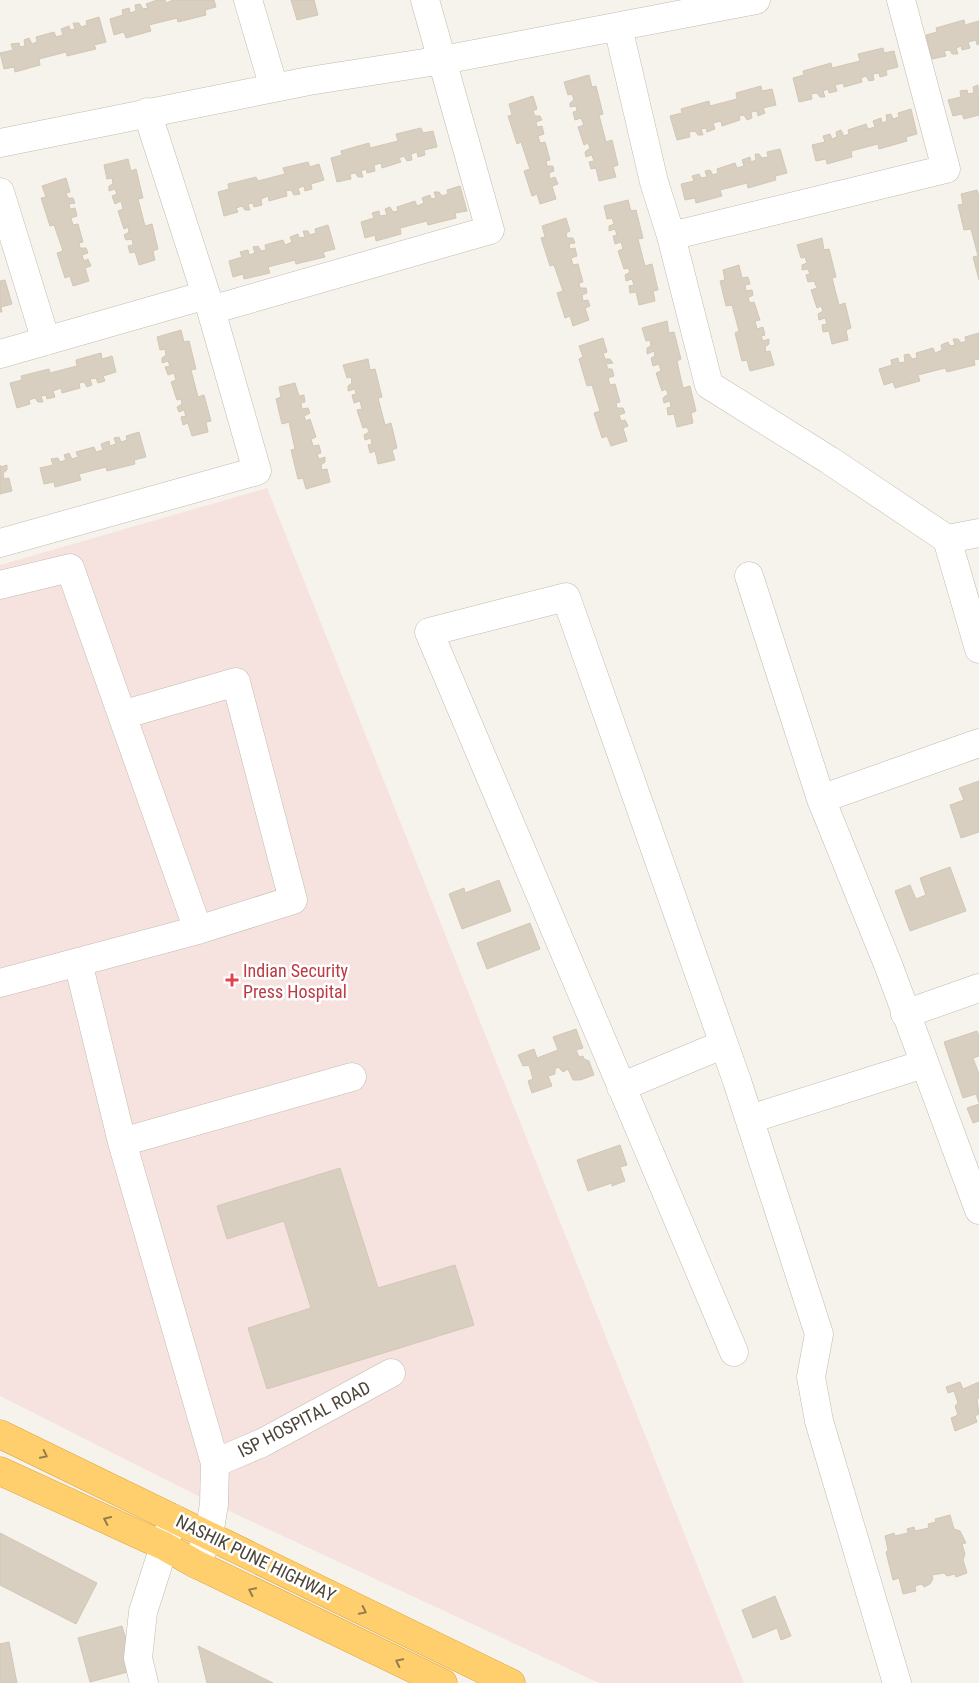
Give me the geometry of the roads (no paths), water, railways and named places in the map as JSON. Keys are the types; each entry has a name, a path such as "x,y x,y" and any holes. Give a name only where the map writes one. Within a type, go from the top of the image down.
{"highway":[{"name":"NASHIK PUNE HIGHWAY","path":"0,1434 511,1683"},
{"name":"NASHIK PUNE HIGHWAY","path":"0,1471 164,1546 196,1564 443,1683"}],"street":[{"path":"248,0 274,88"},
{"path":"0,354 490,230 425,0"},
{"path":"0,142 308,81 443,60 618,27 720,3 756,0"},
{"path":"671,236 946,169 901,0"},
{"path":"618,27 654,182 671,236 709,384 829,460 947,539 979,649"},
{"path":"0,543 257,471 208,302 147,112"},
{"path":"0,192 46,341"},
{"path":"947,539 979,533"},
{"path":"0,585 70,568 198,930"},
{"path":"749,576 821,799 889,967 979,1210"},
{"path":"734,1352 428,632 566,596 750,1118 819,1334 811,1377 819,1421 897,1683"},
{"path":"0,982 198,930 293,900 236,682 122,715"},
{"path":"821,799 979,742"},
{"path":"78,962 122,1142 215,1463 214,1504 209,1535 196,1564"},
{"path":"905,1014 979,988"},
{"path":"621,1087 724,1044"},
{"path":"750,1118 924,1064"},
{"path":"122,1142 352,1077"},
{"name":"ISP HOSPITAL ROAD","path":"215,1463 262,1444 391,1373"},
{"path":"144,1683 138,1658 143,1612 173,1518"}],"place":[{"name":"Indian Security Press Hospital","path":"232,980"}]}
